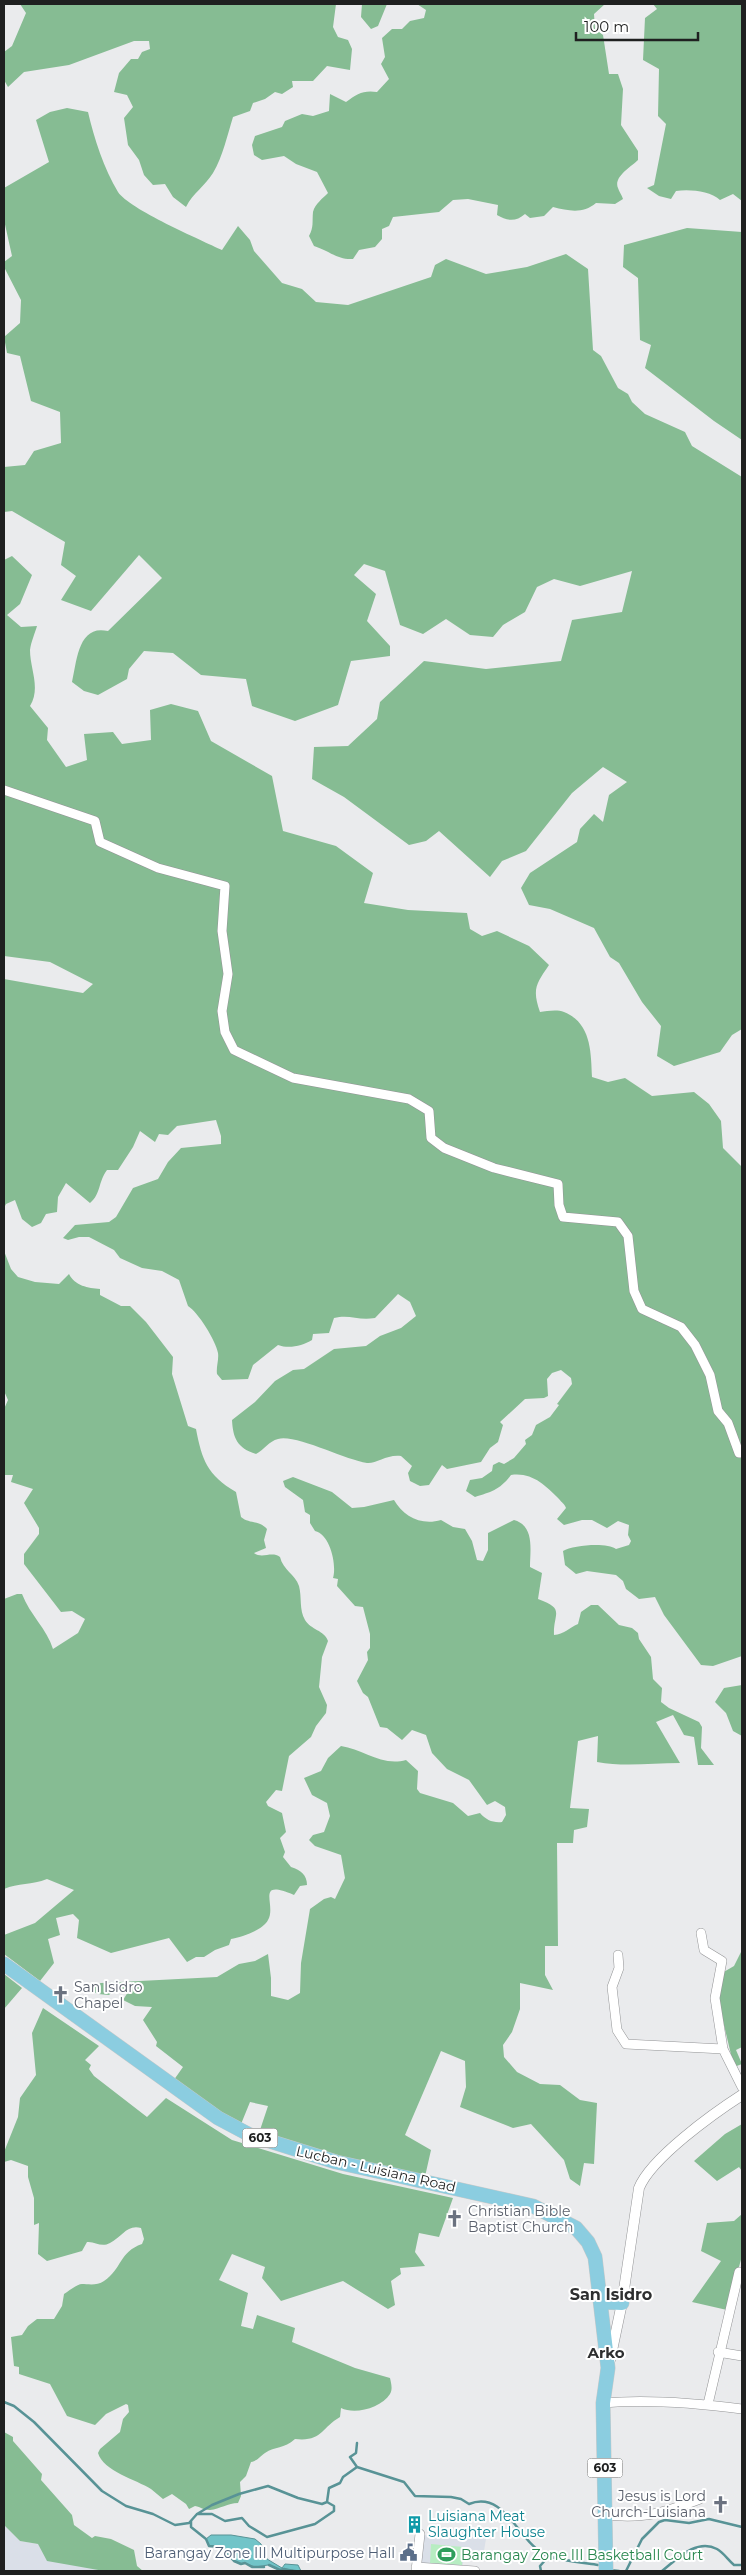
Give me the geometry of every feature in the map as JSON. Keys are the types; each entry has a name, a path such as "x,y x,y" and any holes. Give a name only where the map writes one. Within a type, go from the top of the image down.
{"main road":[{"name":"Lucban - Luisiana Road","path":"4,1964 218,2118 250,2135 336,2162 524,2203 576,2228 588,2242 596,2257 601,2302"},
{"path":"601,2302 622,2303"},
{"name":"603","path":"601,2302 608,2368 603,2403 606,2570"}],"street":[{"path":"4,790 96,821 100,842 158,868 225,886 222,931 228,974 222,1011 225,1032 234,1050 293,1078 409,1099 429,1111 431,1138 444,1148 494,1168 558,1184 559,1205 564,1217 618,1222 628,1236 634,1291 642,1309 681,1327 695,1345 710,1375 718,1410 728,1423 732,1438 739,1453 742,1454"},
{"path":"701,1933 704,1950 722,1961 714,1998 723,2049 742,2088"},
{"path":"618,1955 619,1968 612,1987 617,2030 626,2044 723,2049"},
{"path":"608,2368 622,2303 639,2188 643,2178 674,2148 722,2108 742,2095"},
{"path":"708,2404 718,2352 739,2272"},
{"path":"718,2352 742,2356"},
{"path":"603,2403 629,2401 708,2404 742,2410"},
{"path":"606,2515 633,2518 660,2514 700,2499"},
{"path":"420,2534 416,2569 475,2571"}],"shaded area":[{"path":"4,2525 20,2541 38,2544 88,2567 104,2571 4,2571"},
{"path":"433,2531 486,2539 484,2551 465,2549 462,2571 415,2571 421,2534 432,2536"}],"green space":[{"path":"20,4 336,4 333,27 338,37 348,40 352,49 350,70 327,66 313,81 292,81 293,87 282,94 275,92 265,99 253,103 250,111 233,117 220,160 210,178 186,207 173,197 165,184 153,185 144,175 139,160 128,145 124,118 133,107 127,95 114,92 119,73 131,59 138,59 142,52 150,49 149,41 134,41 69,65 24,72 8,87 4,80 4,52 12,46 26,13"},
{"path":"362,4 387,4 378,26 371,29 361,17"},
{"path":"417,4 605,4 594,14 595,29 603,35 609,74 618,74 623,89 621,125 638,151 638,160 618,180 618,188 623,199 615,204 596,203 581,210 553,207 544,216 530,218 525,214 511,220 497,215 498,205 468,199 453,200 439,212 393,217 389,226 382,229 382,239 375,247 359,250 353,259 338,257 314,246 309,236 313,212 317,204 328,193 317,172 296,164 284,156 262,160 254,155 252,145 255,136 282,127 285,121 302,114 313,116 329,111 330,94 346,102 360,93 377,92 389,79 381,64 385,57 382,38 392,29 402,29 410,21 424,18 426,10"},
{"path":"653,4 742,4 742,201 733,194 720,200 700,191 687,190 676,191 671,199 659,196 647,188 654,185 666,124 658,116 659,69 643,60 645,18 657,9"},
{"path":"67,108 88,112 96,143 104,163 118,192 125,199 166,224 222,250 238,226 250,240 254,251 282,283 302,289 316,302 348,305 431,277 435,265 446,259 486,274 527,267 566,254 588,269 593,350 601,356 618,388 628,394 632,402 645,414 685,432 692,446 742,477 742,1029 732,1035 720,1052 674,1066 657,1056 661,1026 642,1002 619,963 610,957 594,928 550,909 529,905 521,888 530,873 577,842 580,829 594,814 603,822 609,795 627,782 603,767 572,793 526,851 502,861 490,877 439,831 426,841 409,845 344,797 312,779 314,747 348,746 377,719 380,702 424,661 486,669 561,661 572,620 622,612 632,571 580,586 554,579 537,587 525,612 503,625 493,637 470,635 446,619 423,634 400,625 385,571 364,564 354,575 376,594 367,621 390,646 390,656 351,661 338,705 295,721 252,706 246,679 201,675 173,653 144,651 129,669 127,679 98,695 84,691 72,682 81,646 90,633 98,630 108,631 162,578 139,555 91,611 61,600 76,576 61,565 65,542 12,511 4,512 4,467 25,465 34,451 61,443 60,412 31,401 20,356 7,353 4,337 20,323 21,300 4,267 4,262 12,256 4,220 4,188 49,162 36,120 50,112"},
{"path":"687,228 742,232 742,440 645,368 651,345 640,340 638,278 623,267 624,245"},
{"path":"12,556 32,575 20,604 7,615 21,627 37,626 30,650 35,692 30,706 48,728 47,740 66,767 87,760 84,734 113,732 122,744 151,740 150,710 171,704 198,711 211,741 272,776 283,831 336,846 373,873 364,903 408,910 467,913 470,929 482,936 497,931 529,946 549,965 538,982 536,992 540,1012 561,1011 580,1023 590,1048 592,1077 608,1082 625,1078 652,1096 694,1092 709,1104 721,1121 723,1148 742,1167 742,1656 713,1666 701,1665 664,1615 655,1597 639,1599 626,1589 623,1581 616,1575 587,1571 576,1574 565,1565 563,1551 568,1549 598,1545 616,1549 629,1545 631,1541 628,1535 629,1525 618,1521 607,1528 592,1520 582,1520 564,1525 557,1519 566,1508 564,1504 543,1484 525,1476 511,1475 491,1492 475,1497 466,1491 470,1480 482,1478 492,1471 493,1465 499,1462 504,1464 514,1458 526,1444 525,1440 532,1435 536,1425 550,1417 572,1384 571,1378 561,1370 552,1373 547,1379 548,1396 525,1399 500,1422 503,1425 498,1442 490,1448 481,1462 447,1469 442,1465 429,1485 420,1486 410,1481 408,1473 412,1466 401,1456 391,1456 367,1463 286,1438 275,1440 256,1454 244,1449 237,1442 232,1420 255,1402 275,1381 293,1370 304,1369 334,1349 366,1346 380,1336 401,1328 416,1316 410,1302 398,1294 375,1318 334,1318 329,1333 313,1334 312,1340 300,1345 287,1347 278,1345 253,1365 248,1379 222,1380 217,1374 218,1353 214,1341 201,1320 188,1306 179,1280 162,1271 142,1268 120,1258 114,1250 89,1237 68,1240 63,1238 75,1225 109,1222 116,1217 133,1188 158,1179 168,1162 181,1148 221,1144 221,1136 216,1120 177,1126 168,1135 159,1134 155,1142 140,1131 133,1147 118,1170 107,1170 96,1196 90,1203 66,1183 58,1197 57,1212 46,1214 41,1223 32,1227 22,1219 15,1200 6,1204 4,1208 4,979 83,993 93,984 50,962 4,956 4,560"},
{"path":"4,1251 11,1269 18,1277 35,1282 59,1284 69,1274 78,1284 100,1289 100,1295 121,1306 130,1306 146,1322 173,1357 172,1374 188,1426 196,1429 207,1466 218,1479 236,1492 241,1517 247,1521 261,1524 267,1529 264,1540 266,1548 254,1553 257,1555 277,1555 280,1557 299,1586 302,1612 305,1620 324,1634 328,1641 322,1657 319,1687 327,1705 326,1713 316,1726 311,1737 289,1756 282,1791 276,1790 266,1802 268,1806 282,1813 286,1832 280,1838 285,1852 283,1857 291,1867 303,1873 307,1885 300,1886 294,1895 282,1891 271,1891 269,1896 270,1914 262,1927 246,1935 231,1939 229,1945 215,1950 204,1957 196,1957 187,1962 169,1938 111,1953 77,1938 79,1920 73,1914 56,1918 60,1935 48,1939 54,1963 40,1981 4,1954 4,1935 35,1923 74,1890 47,1879 4,1889 4,1599 22,1594 29,1609 47,1635 53,1649 78,1633 85,1619 72,1611 61,1612 24,1564 24,1554 39,1534 39,1528 24,1503 33,1489 11,1482 13,1475 4,1475 4,1409 8,1400 4,1391"},
{"path":"293,1477 332,1492 352,1508 394,1500 402,1511 420,1521 434,1522 441,1520 453,1527 465,1529 472,1541 477,1560 483,1561 488,1550 488,1533 514,1520 521,1523 525,1527 530,1539 530,1567 542,1573 538,1599 552,1606 556,1612 554,1635 578,1624 581,1612 591,1605 598,1605 619,1625 632,1628 638,1633 639,1639 651,1657 653,1679 662,1688 661,1702 669,1708 699,1722 702,1727 701,1748 714,1765 698,1765 694,1737 684,1735 673,1715 656,1722 680,1763 628,1765 597,1762 598,1736 578,1741 570,1808 589,1809 587,1827 574,1830 573,1843 557,1843 558,1946 545,1946 545,1975 553,1990 520,1983 520,2009 512,2032 503,2045 504,2057 517,2072 540,2084 560,2085 580,2100 597,2103 594,2164 584,2163 580,2186 570,2179 564,2160 531,2124 513,2128 460,2107 466,2087 465,2061 441,2051 405,2135 431,2150 424,2181 258,2136 268,2106 250,2102 239,2129 171,2084 183,2067 156,2046 157,2042 143,2020 152,2007 135,2006 123,2000 128,1992 118,1986 109,1995 98,1994 89,1989 90,1986 101,1983 217,1977 239,1964 255,1961 268,1954 271,1996 288,2000 300,1993 301,1963 310,1909 324,1899 331,1897 335,1899 345,1878 341,1855 315,1846 309,1840 313,1835 324,1832 330,1816 327,1803 312,1795 304,1778 321,1771 328,1758 341,1746 389,1761 406,1760 418,1771 417,1789 420,1793 453,1803 468,1816 480,1813 485,1818 502,1822 506,1815 505,1807 495,1801 487,1805 469,1780 447,1769 432,1753 426,1735 412,1730 402,1740 387,1728 380,1727 368,1697 363,1693 357,1681 368,1660 367,1652 370,1648 370,1634 363,1607 355,1606 337,1586 338,1579 333,1578 333,1558 325,1538 315,1531 310,1523 310,1515 305,1512 303,1500 285,1487 283,1481"},
{"path":"742,1685 742,1736 733,1731 726,1713 715,1702 724,1688"},
{"path":"742,1950 742,2047 736,2050 742,2064 734,2067 718,2000 722,1973 734,1966"},
{"path":"4,1974 22,1988 4,2009"},
{"path":"43,2008 99,2046 85,2060 91,2065 89,2069 94,2076 147,2117 166,2098 232,2140 343,2174 453,2198 439,2237 419,2233 415,2252 425,2266 400,2268 401,2274 391,2281 395,2305 388,2309 343,2281 281,2301 262,2278 265,2267 232,2254 219,2280 248,2293 241,2326 253,2329 257,2315 295,2328 292,2342 355,2368 390,2378 392,2388 390,2394 381,2403 367,2409 353,2411 341,2408 340,2417 316,2436 295,2439 263,2454 251,2462 246,2476 240,2482 241,2496 238,2503 210,2510 195,2506 189,2509 186,2504 172,2494 163,2499 151,2489 113,2470 106,2465 98,2453 100,2449 120,2432 123,2419 129,2412 128,2405 126,2404 106,2414 95,2425 67,2416 50,2384 19,2374 19,2367 14,2366 11,2337 22,2335 28,2326 37,2319 54,2319 62,2306 64,2294 80,2284 96,2284 104,2281 129,2251 142,2244 144,2239 141,2228 136,2227 128,2229 107,2244 101,2245 87,2242 82,2251 47,2261 38,2254 39,2223 34,2225 34,2198 28,2177 28,2166 11,2160 4,2162 4,2152 18,2117 20,2098 36,2075 32,2033"},
{"path":"742,2124 742,2171 739,2167 717,2181 694,2161 725,2134"},
{"path":"742,2214 742,2256 727,2310 692,2302 721,2261 701,2251 707,2223 734,2221"},
{"path":"4,2432 13,2437 13,2441 42,2474 41,2480 72,2515 74,2525 92,2538 95,2536 111,2539 134,2550 137,2566 143,2571 104,2571 47,2561 38,2544 20,2541 4,2525"},
{"name":"Barangay Zone III Basketball Court","path":"431,2544 463,2547 462,2565 430,2563"}],"water":[{"path":"211,2535 231,2535 255,2539 261,2544 267,2559 282,2568 285,2564 298,2565 301,2571 280,2570 268,2565 255,2567 245,2563 241,2564 234,2561 221,2547 209,2546 206,2539"}],"waterway":[{"path":"4,2402 14,2406 34,2422 102,2491 126,2506 153,2514 175,2525 189,2523 197,2514 212,2505 239,2494 268,2486 298,2498 322,2504 327,2502 334,2506 334,2511 315,2524 267,2537 249,2526 242,2518 225,2521 212,2514 197,2514"},
{"path":"357,2443 356,2453 350,2457 357,2467 404,2482 415,2496 451,2497 461,2499 469,2504 482,2501 493,2504 512,2520 538,2550 548,2556 598,2565"},
{"path":"327,2502 329,2488 340,2483 343,2477 357,2467"},
{"path":"626,2571 642,2539 659,2522 665,2520 689,2523 709,2519 742,2527"},
{"path":"191,2521 191,2527 206,2539 209,2546 221,2547 234,2561 241,2564 245,2563 252,2567 264,2567"},
{"path":"662,2571 680,2556 702,2546 717,2549 734,2565 742,2565"},
{"path":"541,2571 540,2566 548,2557"},
{"path":"269,2565 280,2570 293,2571"},
{"path":"610,2570 619,2571"}],"place":[{"name":"San Isidro Chapel","path":"60,1995"},
{"name":"Christian Bible Baptist Church","path":"454,2219"},
{"name":"Jesus is Lord Church-Luisiana","path":"720,2504"},
{"name":"Luisiana Meat Slaughter House","path":"414,2524"},
{"name":"Barangay Zone III Multipurpose Hall","path":"409,2553"},
{"name":"Barangay Zone III Basketball Court","path":"447,2555"}],"district":[{"name":"San Isidro","path":"611,2294"},
{"name":"Arko","path":"606,2353"}]}
